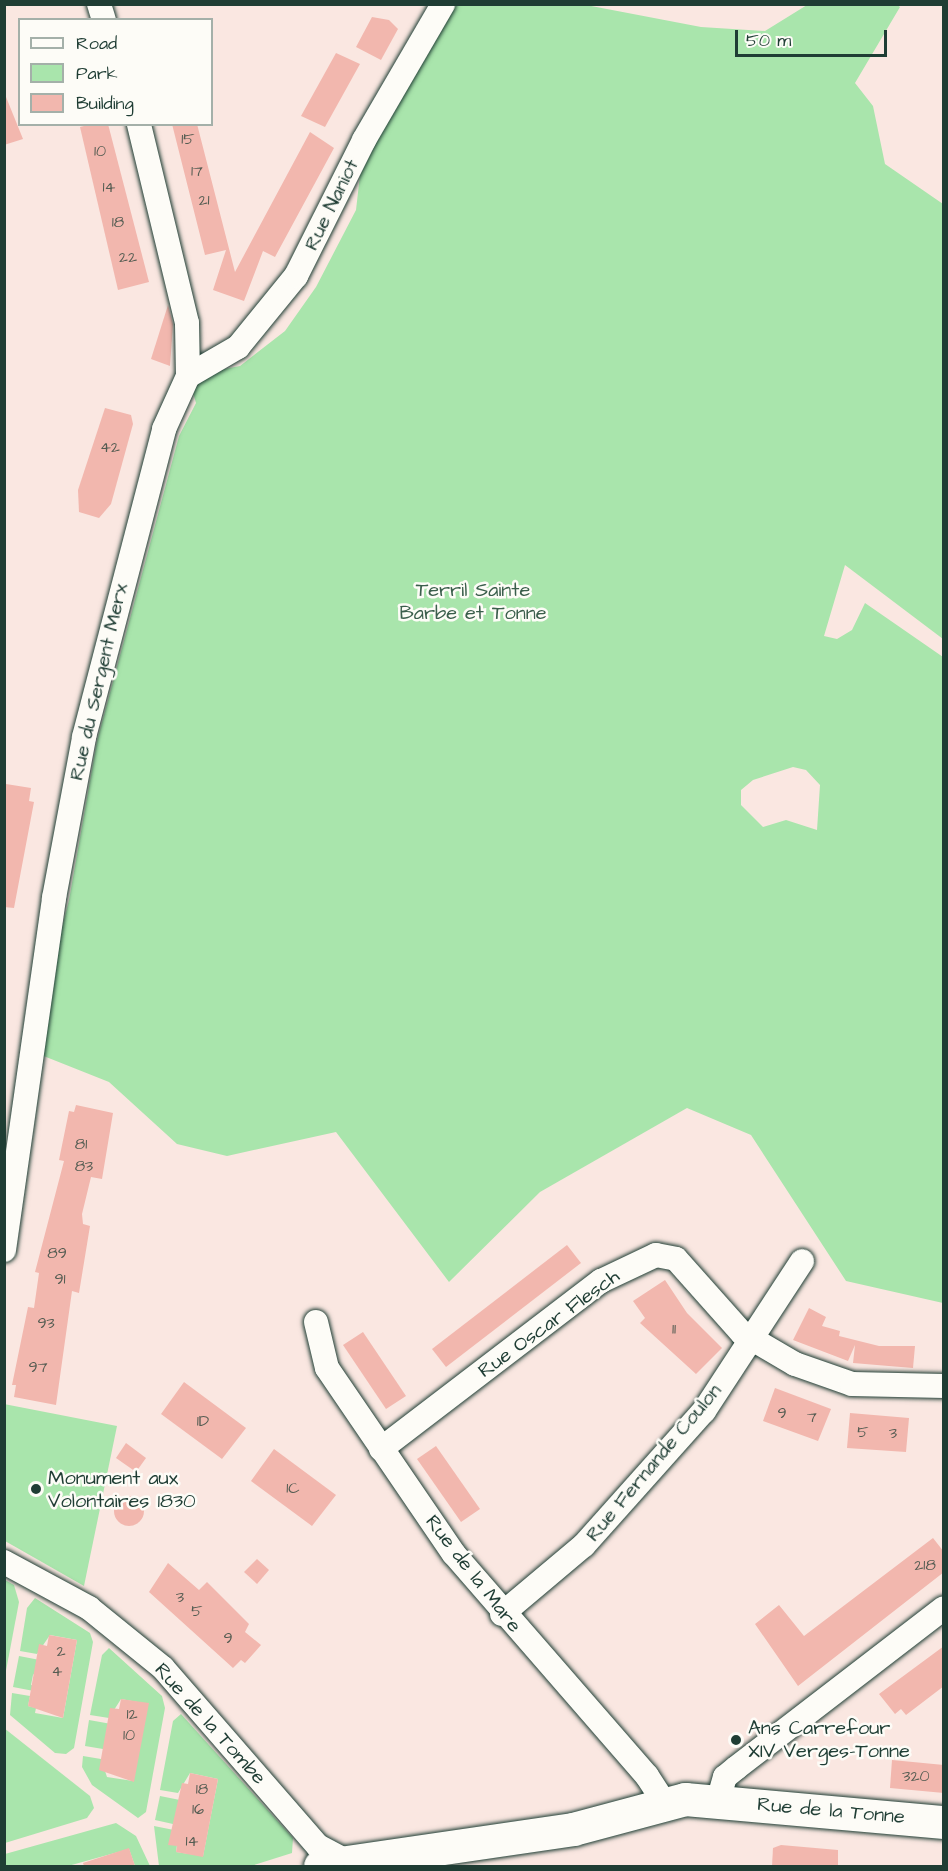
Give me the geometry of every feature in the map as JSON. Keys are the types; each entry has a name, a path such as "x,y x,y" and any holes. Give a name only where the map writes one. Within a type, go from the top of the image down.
{"street":[{"name":"Rue Naniot","path":"188,376 238,346 290,285 335,207 364,140 443,4"},
{"name":"Rue du Sergent Merx","path":"4,1250 54,898 86,726 164,429 188,376 187,323 139,126"},
{"name":"Rue Oscar Flesch","path":"381,1449 601,1281 656,1255 676,1258 751,1339 795,1364 852,1384 944,1386"},
{"name":"Rue Fernande Coulon","path":"502,1614 584,1545 704,1410 802,1261"},
{"name":"Rue de la Mare","path":"316,1322 327,1368 381,1449 502,1614 647,1776 665,1804"},
{"name":"Rue de la Tombe","path":"4,1562 89,1608 163,1668 318,1846 339,1864"},
{"path":"718,1801 725,1778 736,1768 944,1608"},
{"name":"Rue de la Tonne","path":"339,1864 573,1829 665,1804 718,1801 944,1822"}],"green space":[{"name":"Terril Sainte Barbe et Tonne","path":"896,4 900,7 855,83 873,106 885,164 943,204 943,639 845,565 824,636 837,639 852,630 865,603 943,657 943,1303 846,1281 751,1135 687,1108 540,1192 449,1282 336,1132 227,1156 177,1144 109,1082 31,1051 69,900 97,741 179,436 196,403 188,376 240,366 285,331 316,287 356,210 364,140 443,5 586,5 701,27 765,31 807,5","holes":["793,767 806,770 820,785 817,830 786,820 763,827 741,805 741,790 753,780"]},
{"path":"4,1404 117,1426 84,1586 5,1541"},
{"path":"5,1580 14,1585 19,1602 5,1676"},
{"path":"35,1598 90,1633 93,1642 74,1748 66,1754 55,1753 10,1715 12,1693 30,1696 28,1706 36,1708 35,1713 63,1718 77,1640 50,1635 37,1654 20,1651 27,1608"},
{"path":"109,1648 162,1696 165,1708 146,1812 138,1818 92,1785 82,1767 83,1756 101,1759 107,1777 133,1781 148,1704 121,1699 109,1718 90,1715 102,1655"},
{"path":"19,1656 45,1661 33,1675 31,1685 40,1687 39,1692 13,1687"},
{"path":"181,1714 293,1838 292,1853 251,1866 159,1866 154,1826 179,1831 176,1852 203,1856 218,1779 190,1773 178,1793 160,1790 173,1721"},
{"path":"89,1720 117,1725 103,1749 85,1746"},
{"path":"4,1728 90,1796 94,1808 87,1818 5,1843"},
{"path":"160,1796 185,1801 173,1824 155,1820"},
{"path":"116,1823 136,1836 150,1866 135,1866 129,1849 68,1866 5,1866 5,1854"}],"building":[{"path":"372,17 389,20 398,29 381,60 356,47"},
{"path":"336,53 360,64 325,127 301,116"},
{"path":"4,92 23,139 4,145"},
{"path":"109,126 149,282 118,290 80,127"},
{"path":"173,126 198,126 235,272 310,132 334,148 275,257 263,251 244,301 213,290 226,250 205,255"},
{"path":"168,305 173,324 170,366 151,359"},
{"path":"105,408 131,415 133,424 111,504 99,518 79,512 78,490"},
{"path":"6,784 31,788 29,801 34,802 14,908 4,907"},
{"path":"76,1105 113,1113 102,1179 91,1177 82,1214 83,1224 90,1226 79,1293 72,1291 56,1405 14,1397 16,1385 12,1385 28,1307 34,1308 39,1273 35,1272 64,1161 59,1160 69,1111 74,1112"},
{"path":"567,1245 581,1263 446,1367 432,1349"},
{"path":"665,1280 687,1313 722,1348 696,1374 640,1323 645,1318 633,1301"},
{"path":"809,1308 826,1317 822,1326 840,1331 839,1336 879,1346 915,1346 913,1368 853,1363 855,1345 848,1361 793,1340"},
{"path":"363,1332 406,1396 386,1409 343,1345"},
{"path":"184,1382 246,1428 222,1459 161,1414"},
{"path":"775,1388 831,1409 818,1441 763,1421"},
{"path":"850,1413 909,1418 906,1452 847,1448"},
{"path":"126,1443 146,1458 136,1472 116,1458"},
{"path":"436,1446 480,1509 461,1522 417,1459"},
{"path":"274,1449 336,1495 312,1526 251,1481"},
{"path":"129,1496 140,1500 144,1511 140,1522 129,1526 118,1522 114,1511 118,1500"},
{"path":"933,1538 944,1552 944,1572 798,1686 755,1624 779,1605 804,1636"},
{"path":"257,1559 269,1570 257,1584 244,1572"},
{"path":"168,1563 199,1590 207,1582 249,1624 245,1632 261,1645 245,1663 241,1660 233,1668 149,1592"},
{"path":"49,1635 77,1640 63,1718 28,1706 39,1644 47,1646"},
{"path":"944,1646 944,1686 906,1715 901,1709 895,1714 879,1694"},
{"path":"121,1699 149,1703 134,1782 99,1770 110,1708 119,1709"},
{"path":"892,1760 944,1765 944,1793 890,1788"},
{"path":"190,1773 218,1779 203,1857 176,1852 177,1846 168,1845 182,1783 188,1784"},
{"path":"781,1845 838,1850 838,1866 772,1866 773,1848"},
{"path":"129,1848 135,1866 84,1866 83,1863"}],"place":[{"name":"Monument aux Volontaires 1830","path":"36,1489"},
{"name":"Ans Carrefour XIV Verges-Tonne","path":"736,1740"}]}
